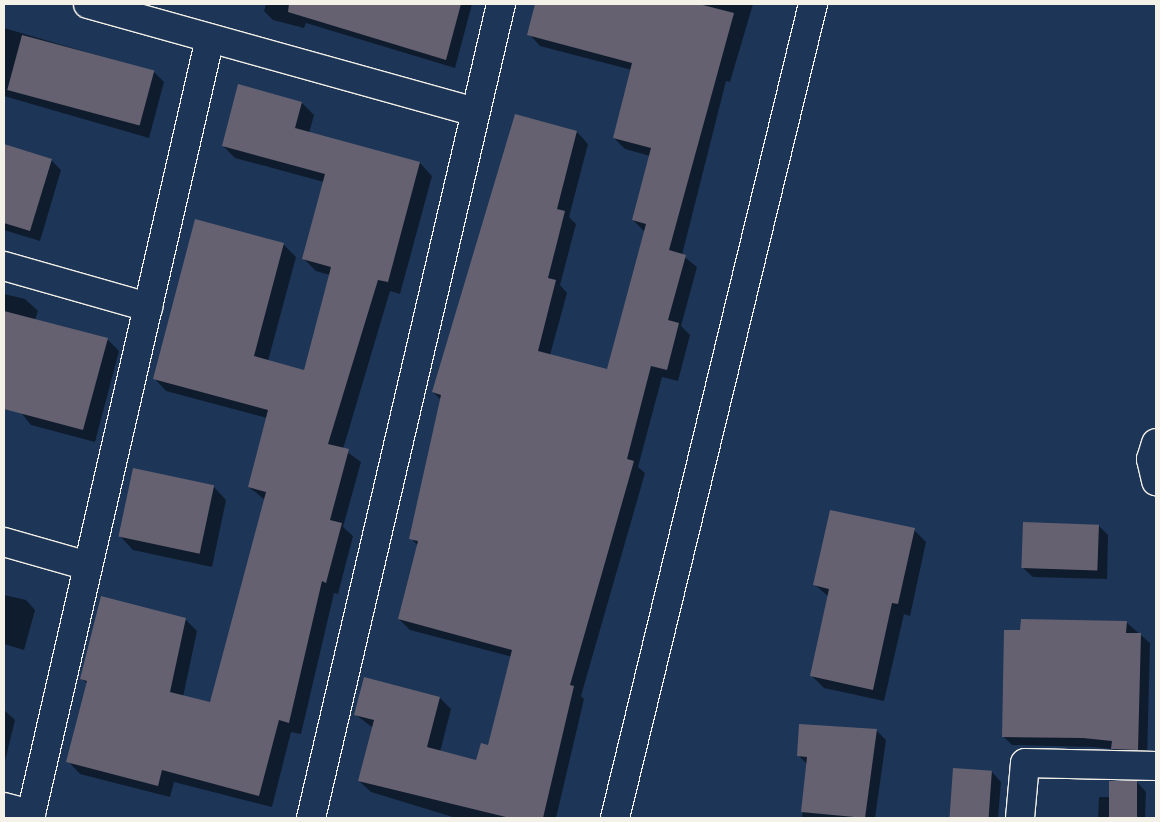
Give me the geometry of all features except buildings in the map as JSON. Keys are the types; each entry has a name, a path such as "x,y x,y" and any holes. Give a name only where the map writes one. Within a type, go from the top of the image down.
{"street":[{"path":"88,4 474,112"},
{"path":"311,818 474,112 501,4"},
{"path":"615,818 813,4"},
{"path":"4,807 32,814 210,38"},
{"path":"4,266 148,307"},
{"path":"1156,443 1151,459 1156,481"},
{"path":"4,542 88,566"},
{"path":"1020,818 1025,763 1156,766"}]}
